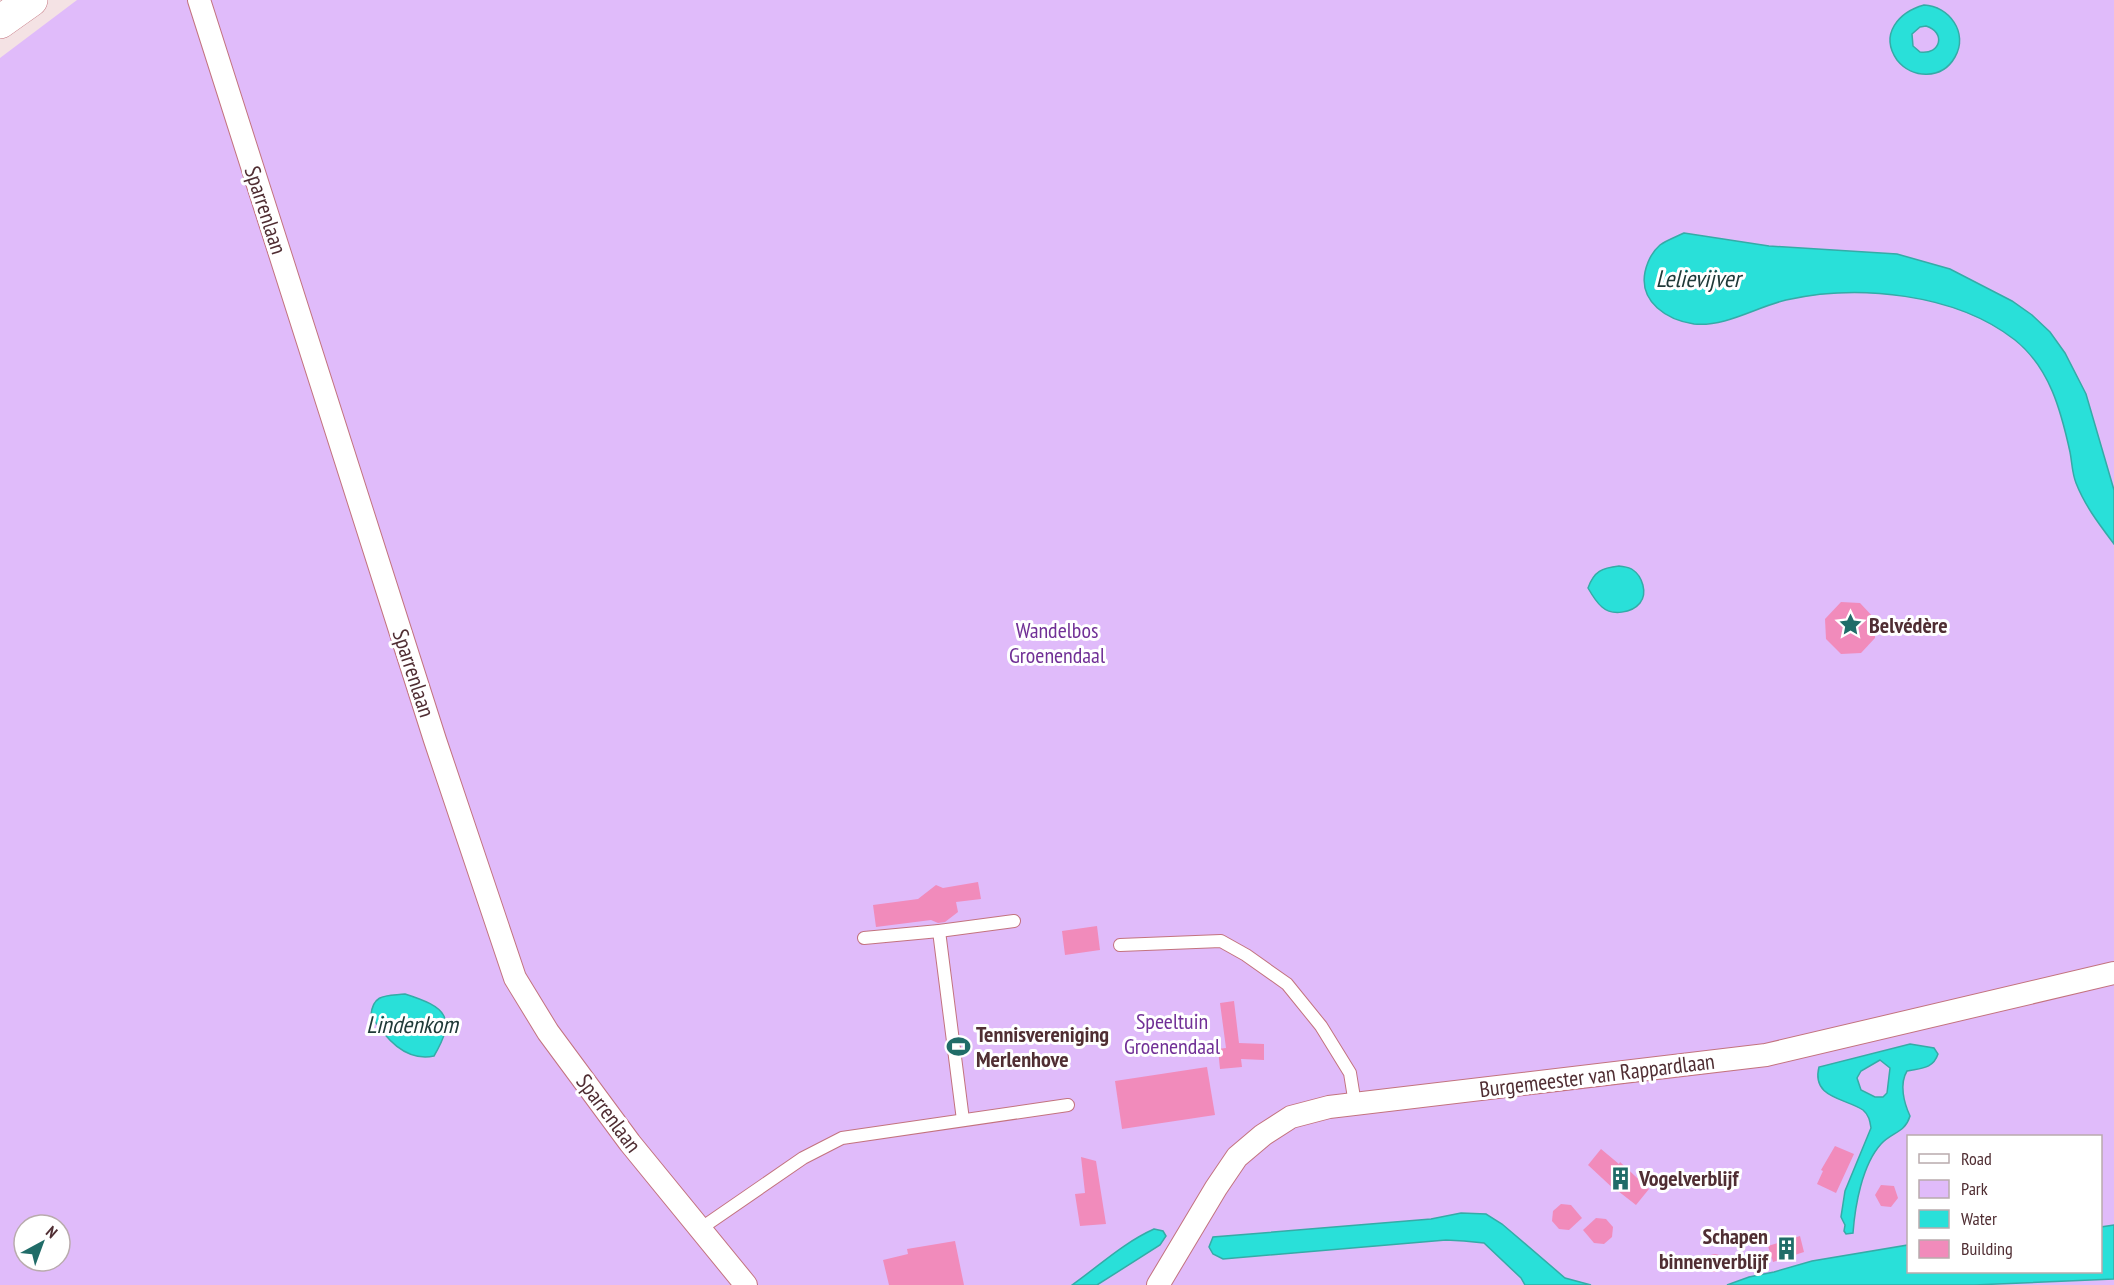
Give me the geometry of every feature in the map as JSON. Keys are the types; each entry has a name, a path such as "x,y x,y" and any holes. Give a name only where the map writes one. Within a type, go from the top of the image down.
{"main road":[{"path":"0,22 31,0"}],"street":[{"name":"Sparrenlaan","path":"199,0 432,729 515,978 529,1002 643,1160 746,1285"},
{"name":"Burgemeester van Rappardlaan","path":"1158,1285 1237,1158 1263,1135 1291,1117 1329,1107 1766,1055 2114,973"}],"lane":[{"path":"864,938 939,932 1014,921"},
{"path":"939,932 963,1120"},
{"path":"1120,945 1221,941 1246,955 1287,984 1321,1026 1350,1073 1355,1104"},
{"path":"700,1229 803,1158 842,1138 1068,1105"}],"green space":[{"name":"Wandelbos Groenendaal","path":"77,0 2114,0 2114,1229 2102,1230 2102,1135 1907,1135 1907,1247 1761,1285 0,1285 0,58"},
{"path":"2114,1279 2114,1285 1974,1285"}],"water":[{"path":"1924,5 1941,10 1954,22 1958,30 1959,48 1955,57 1943,70 1927,74 1911,71 1897,60 1892,50 1890,41 1894,25 1915,8","holes":["1926,26 1932,29 1938,38 1936,47 1927,52 1920,52 1913,46 1912,34 1920,27"]},
{"name":"Lelievijver","path":"1684,233 1769,246 1897,254 1950,269 2012,301 2032,315 2050,332 2065,353 2086,394 2114,490 2114,544 2088,507 2076,483 2063,421 2052,391 2037,364 2015,340 1991,324 1935,302 1874,293 1814,295 1775,303 1718,322 1694,324 1684,322 1657,308 1646,292 1644,283 1646,269 1655,251 1663,243"},
{"path":"1619,566 1630,568 1636,573 1643,585 1644,594 1640,603 1632,609 1611,612 1596,601 1588,588 1599,571"},
{"name":"Lindenkom","path":"405,994 430,1004 444,1015 445,1032 434,1056 424,1057 405,1052 389,1040 371,1015 372,1008 378,999"},
{"path":"1910,1044 1934,1048 1938,1054 1930,1065 1907,1071 1903,1082 1903,1094 1910,1116 1908,1122 1881,1144 1869,1163 1858,1199 1853,1233 1846,1234 1841,1217 1845,1191 1871,1128 1870,1123 1863,1110 1825,1091 1818,1077 1819,1067","holes":["1880,1060 1890,1068 1887,1093 1883,1097 1875,1097 1861,1090 1857,1078 1861,1071"]},
{"path":"1461,1213 1486,1214 1502,1224 1565,1278 1591,1285 1525,1285 1521,1278 1484,1243 1464,1241 1446,1240 1223,1259 1213,1254 1209,1247 1213,1237 1431,1219"},
{"path":"2114,1225 2114,1279 1974,1285 1727,1285 1812,1261 1907,1245 1907,1273 2102,1273 2102,1227"},
{"path":"1154,1229 1163,1231 1166,1236 1160,1245 1097,1285 1072,1285 1122,1248"}],"building":[{"path":"1841,602 1860,603 1875,619 1875,638 1861,653 1841,654 1826,639 1825,619"},
{"path":"978,882 981,899 956,902 958,912 945,922 938,923 931,920 876,927 873,905 918,899 936,885 943,888"},
{"path":"1097,926 1100,950 1065,955 1062,931"},
{"path":"1234,1001 1239,1043 1264,1044 1264,1060 1241,1059 1242,1067 1220,1069 1218,1049 1226,1048 1220,1003"},
{"path":"1207,1067 1215,1115 1122,1129 1115,1081"},
{"path":"1835,1146 1854,1154 1836,1193 1817,1184 1823,1171 1821,1170"},
{"name":"Vogelverblijf","path":"1601,1149 1619,1164 1620,1162 1649,1189 1636,1205 1617,1192 1588,1165"},
{"path":"1081,1157 1096,1161 1106,1224 1080,1226 1075,1194 1085,1193"},
{"path":"1881,1185 1894,1186 1898,1198 1891,1207 1881,1206 1875,1195"},
{"path":"1561,1204 1571,1205 1582,1218 1569,1230 1559,1229 1552,1221 1553,1211"},
{"path":"1596,1218 1606,1219 1613,1227 1612,1237 1604,1244 1594,1243 1583,1230"},
{"name":"Schapen binnenverblijf","path":"1800,1236 1804,1252 1773,1262 1768,1246"},
{"path":"955,1241 964,1285 889,1285 883,1260 908,1254 907,1249"},
{"path":"1711,1254 1719,1254 1724,1259 1722,1270 1711,1272 1706,1267 1706,1259"}],"place":[{"name":"Belvédère","path":"1851,625"},
{"name":"Tennisvereniging Merlenhove","path":"958,1047"},
{"name":"Vogelverblijf","path":"1621,1178"},
{"name":"Schapen binnenverblijf","path":"1786,1249"}],"park label":[{"name":"Speeltuin Groenendaal","path":"1172,1034"}]}
